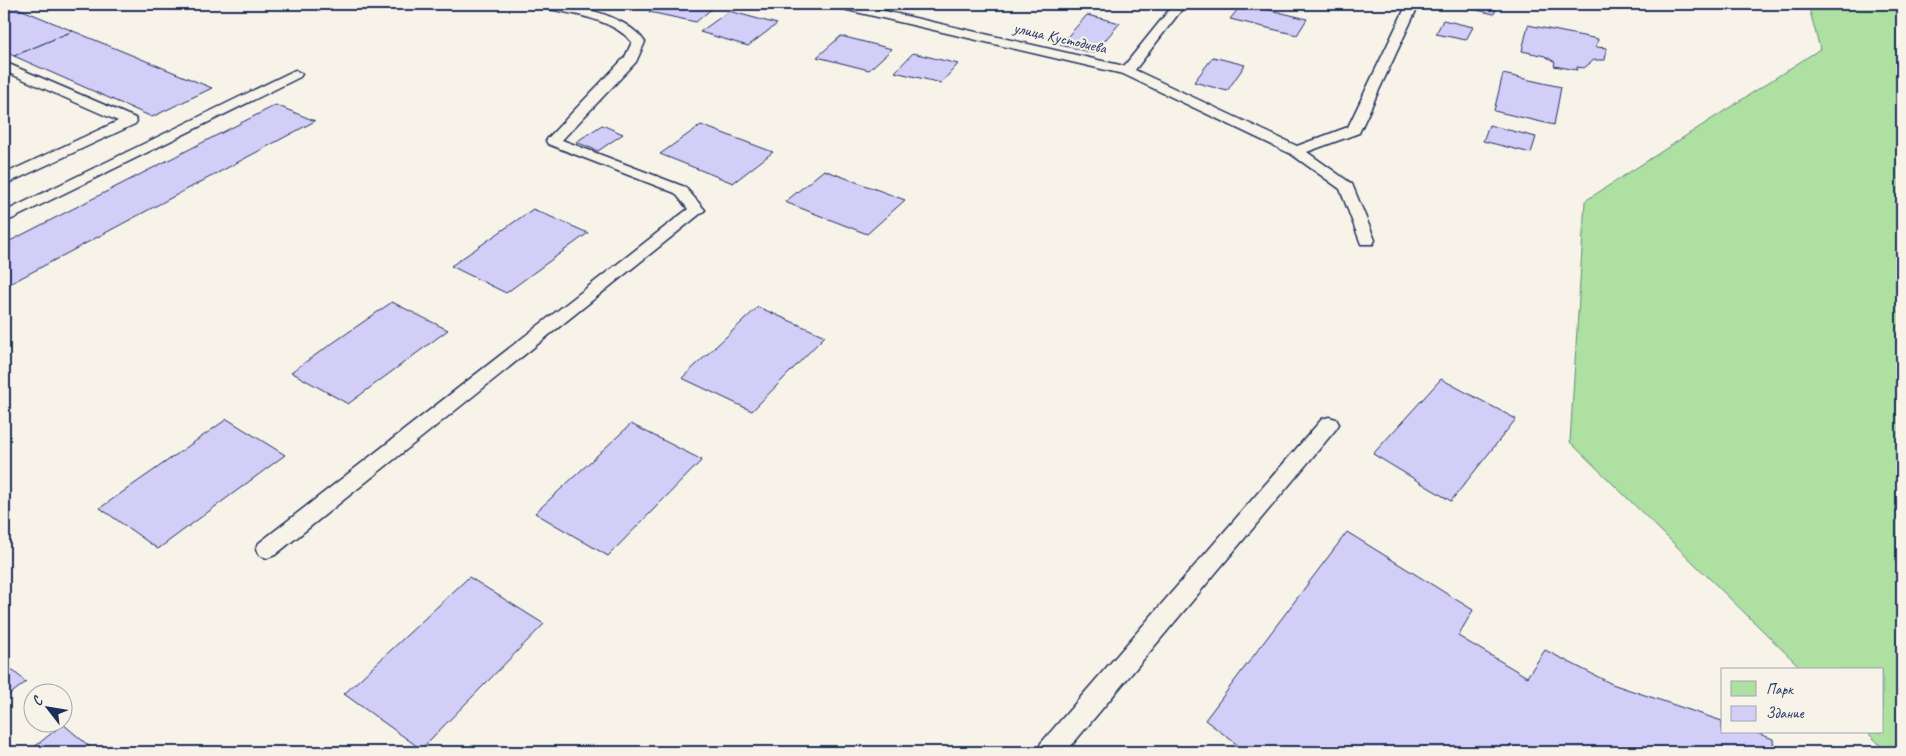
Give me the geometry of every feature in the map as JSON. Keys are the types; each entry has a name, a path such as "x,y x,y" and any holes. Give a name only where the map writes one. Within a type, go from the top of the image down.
{"lane":[{"path":"267,549 697,210 680,190 553,141 631,59 639,42 628,30 614,23 543,4"},
{"name":"улица Кустодиева","path":"839,4 1127,71 1296,152 1347,187 1367,240"},
{"name":"улица Кустодиева","path":"1127,71 1180,4"},
{"path":"1296,152 1354,130 1413,4"},
{"path":"4,66 130,121 4,180"},
{"path":"4,218 295,74"},
{"path":"1050,752 1329,424"}],"green space":[{"path":"1808,4 1902,4 1902,752 1887,752 1869,734 1884,734 1884,668 1801,668 1570,442 1585,201 1820,49"}],"building":[{"path":"4,4 73,31 14,56 4,51"},
{"path":"660,4 702,4 715,6 696,22 649,12"},
{"path":"1242,4 1269,4 1266,9 1307,19 1297,35 1230,19"},
{"path":"1466,4 1498,4 1494,14 1464,7"},
{"path":"729,11 777,24 748,46 700,32"},
{"path":"1087,15 1120,23 1094,53 1060,45"},
{"path":"1443,20 1473,27 1466,40 1436,34"},
{"path":"1528,25 1598,39 1596,47 1607,48 1605,60 1594,60 1584,68 1577,67 1577,70 1554,66 1555,62 1545,56 1522,51"},
{"path":"73,31 212,88 152,117 14,56"},
{"path":"841,36 892,49 869,70 817,57"},
{"path":"913,53 958,64 941,83 895,72"},
{"path":"1213,57 1245,65 1227,91 1194,82"},
{"path":"1503,74 1561,87 1554,125 1494,111"},
{"path":"276,105 315,121 4,287 4,244"},
{"path":"602,125 623,134 598,151 576,142"},
{"path":"701,125 773,152 733,183 660,154"},
{"path":"1489,125 1536,137 1531,153 1483,141"},
{"path":"824,170 905,200 867,234 785,202"},
{"path":"533,209 588,233 506,293 451,266"},
{"path":"392,302 448,330 348,404 291,372"},
{"path":"758,307 825,336 752,411 682,378"},
{"path":"1441,379 1516,419 1451,501 1373,454"},
{"path":"227,419 285,455 158,549 100,508"},
{"path":"631,424 702,460 608,556 535,513"},
{"path":"1347,532 1473,610 1458,636 1527,677 1545,650 1612,684 1721,721 1721,734 1759,734 1773,739 1774,752 1247,752 1205,720"},
{"path":"469,577 544,624 421,749 344,694"},
{"path":"4,663 26,682 4,699"},
{"path":"72,732 96,752 28,752 50,734 72,734"}]}
